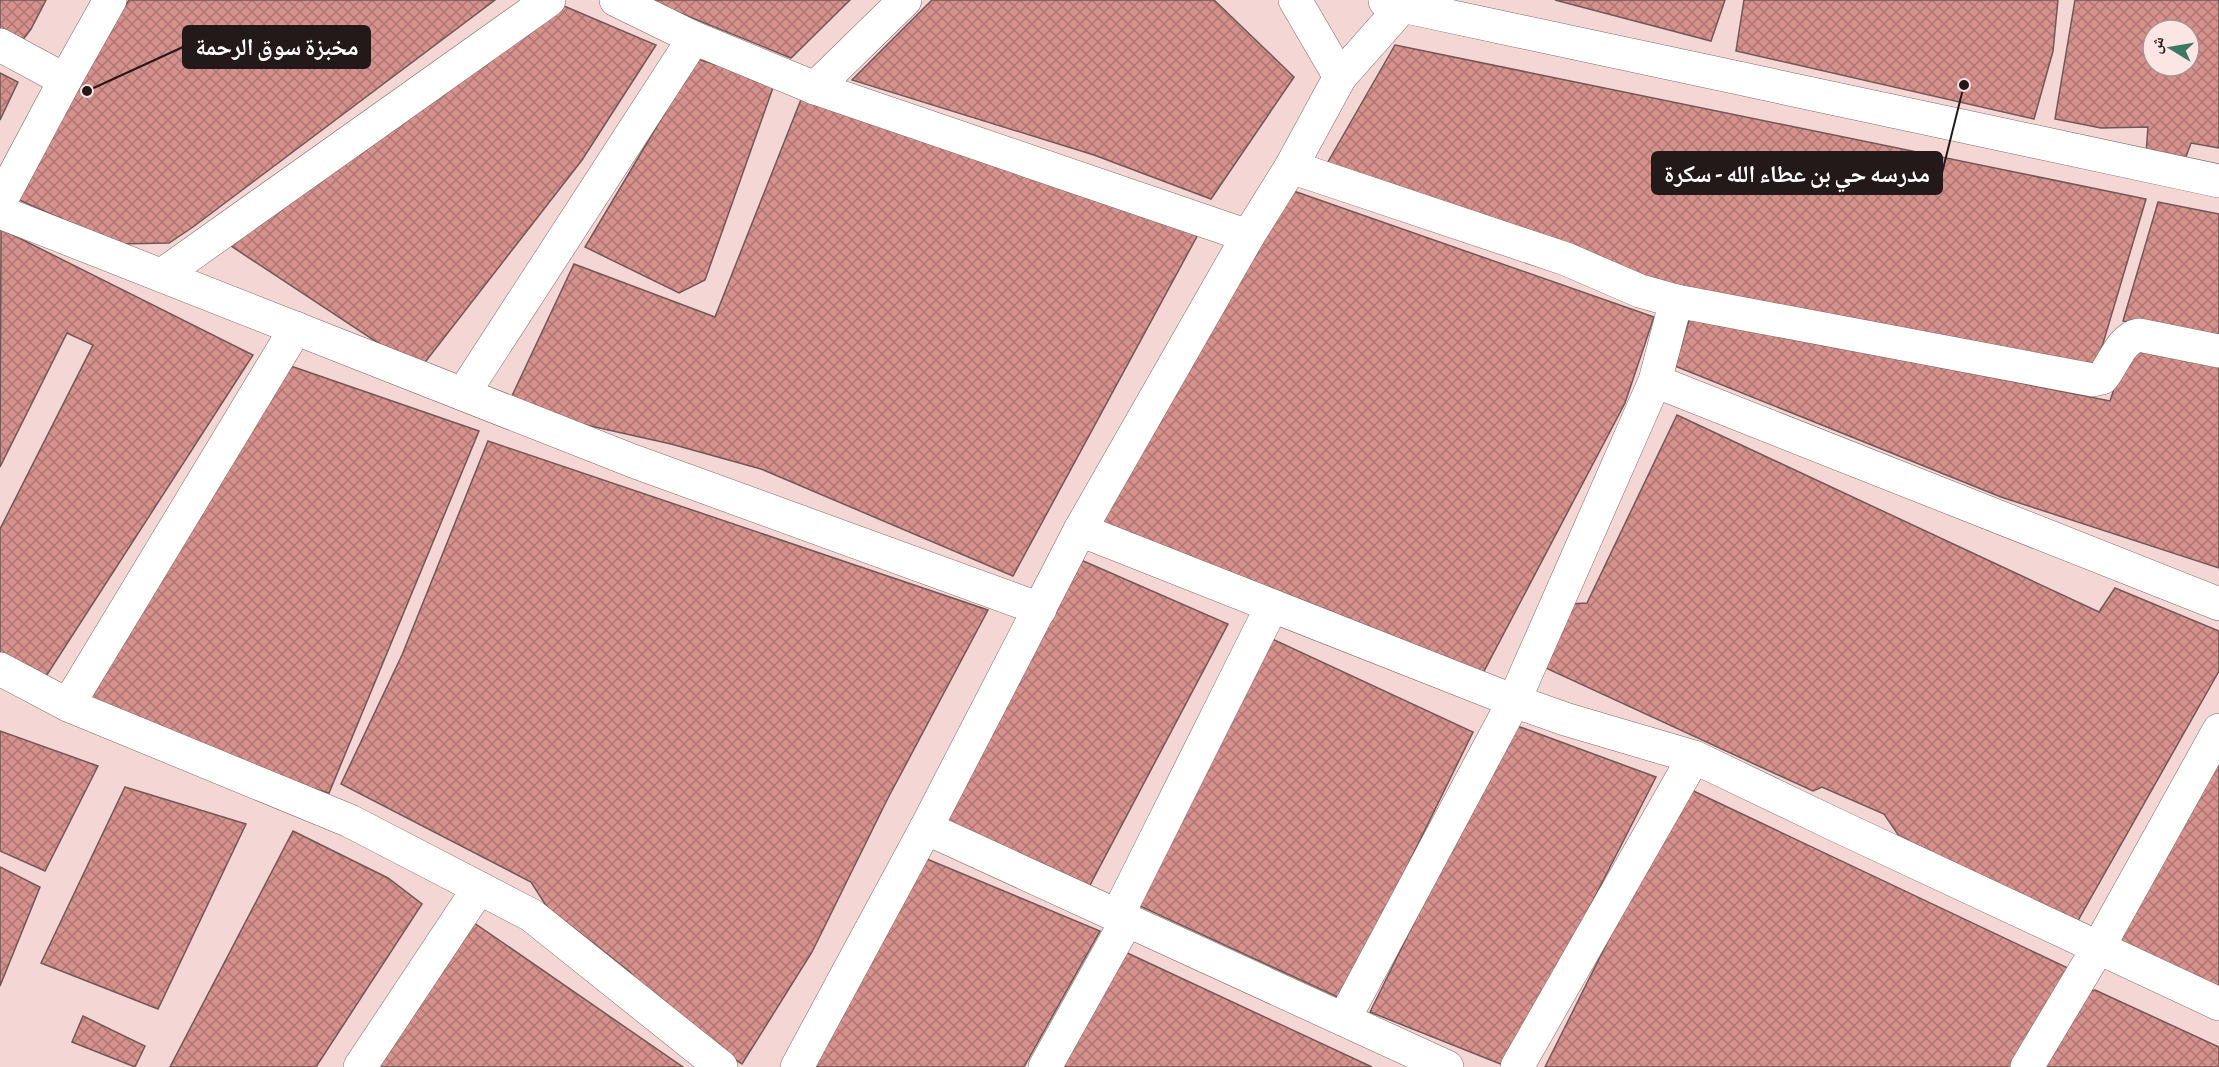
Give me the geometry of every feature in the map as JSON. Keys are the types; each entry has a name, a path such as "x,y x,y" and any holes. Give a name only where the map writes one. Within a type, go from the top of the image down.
{"street":[{"path":"0,202 64,80 110,0"},
{"path":"162,275 549,0"},
{"path":"616,0 694,38 815,88 1248,236"},
{"path":"815,88 905,0"},
{"path":"1295,0 1340,77"},
{"path":"797,1067 926,828 1080,530 1248,236 1291,167 1340,77 1398,2 2219,181"},
{"path":"464,394 694,38"},
{"path":"0,45 64,80"},
{"path":"1291,167 1566,259 1640,291 1676,301 2093,380 2102,378 2111,368 2125,342 2139,335 2219,351"},
{"path":"0,212 633,461 1040,609"},
{"path":"1344,1018 1514,701 1655,381 1676,301"},
{"path":"68,705 296,328"},
{"path":"1655,381 2219,604"},
{"path":"1080,530 1514,701 1694,757 2219,1004"},
{"path":"1045,1067 1122,918 1272,606"},
{"path":"0,669 68,705 350,821 531,915 721,1067"},
{"path":"2027,1067 2098,948 2219,730"},
{"path":"1517,1067 1694,757"},
{"path":"926,828 1447,1067"},
{"path":"360,1067 479,888"}],"building":[{"path":"0,0 46,0 31,29 19,45 0,36"},
{"path":"129,0 495,0 169,243 118,244 17,199 90,62"},
{"path":"648,0 850,0 791,58"},
{"path":"932,0 1214,0 1294,77 1211,199 1094,155 852,80"},
{"path":"1555,0 1725,0 1711,41"},
{"path":"1744,0 2058,0 2053,51 2034,119 1736,51"},
{"path":"2075,0 2219,0 2219,148 2191,143 2184,162 2146,153 2148,127 2101,128 2055,119"},
{"path":"564,6 656,45 582,160 419,370 231,246 339,163"},
{"path":"1395,45 2146,199 2096,367 1651,285 1325,167"},
{"path":"697,59 775,82 705,280 679,293 585,247"},
{"path":"0,73 18,82 0,120"},
{"path":"804,92 1201,229 1013,576 761,469 671,444 546,416 511,398 574,264 715,317"},
{"path":"1288,189 1654,317 1625,403 1483,673 1099,522"},
{"path":"2158,202 2219,214 2219,340 2123,321"},
{"path":"1,229 253,355 43,681 0,655 0,529 93,345 67,333 0,467"},
{"path":"1690,317 2110,401 2128,346 2219,363 2219,568 2001,497 1675,366"},
{"path":"285,364 479,431 329,793 246,770 85,695"},
{"path":"1677,415 2099,612 2115,588 2219,631 2219,671 2076,924 1899,836 1884,814 1822,787 1813,791 1537,664 1568,604 1587,603"},
{"path":"488,441 988,610 888,798 812,952 742,1064 659,1011 630,972 547,907 531,882 341,784 402,655"},
{"path":"1081,560 1228,624 1089,887 940,819"},
{"path":"1270,638 1473,732 1342,999 1131,902"},
{"path":"1512,724 1656,777 1508,1067 1370,1012"},
{"path":"0,731 98,766 45,871 0,851"},
{"path":"2219,749 2219,989 2118,944"},
{"path":"125,787 246,824 158,1009 41,963"},
{"path":"1685,787 2072,970 2013,1067 1545,1067"},
{"path":"293,831 388,878 422,904 316,1067 170,1067"},
{"path":"922,857 1100,931 1024,1067 813,1067"},
{"path":"0,867 40,887 0,986"},
{"path":"467,918 683,1067 370,1067"},
{"path":"1123,951 1372,1067 1055,1067"},
{"path":"2095,990 2219,1047 2219,1067 2044,1067 2087,992"},
{"path":"83,1016 145,1046 135,1067 72,1042"}],"place":[{"name":"مدرسه حي بن عطاء الله - سكرة","path":"1964,85"},
{"name":"مخبزة سوق الرحمة","path":"87,91"}]}
